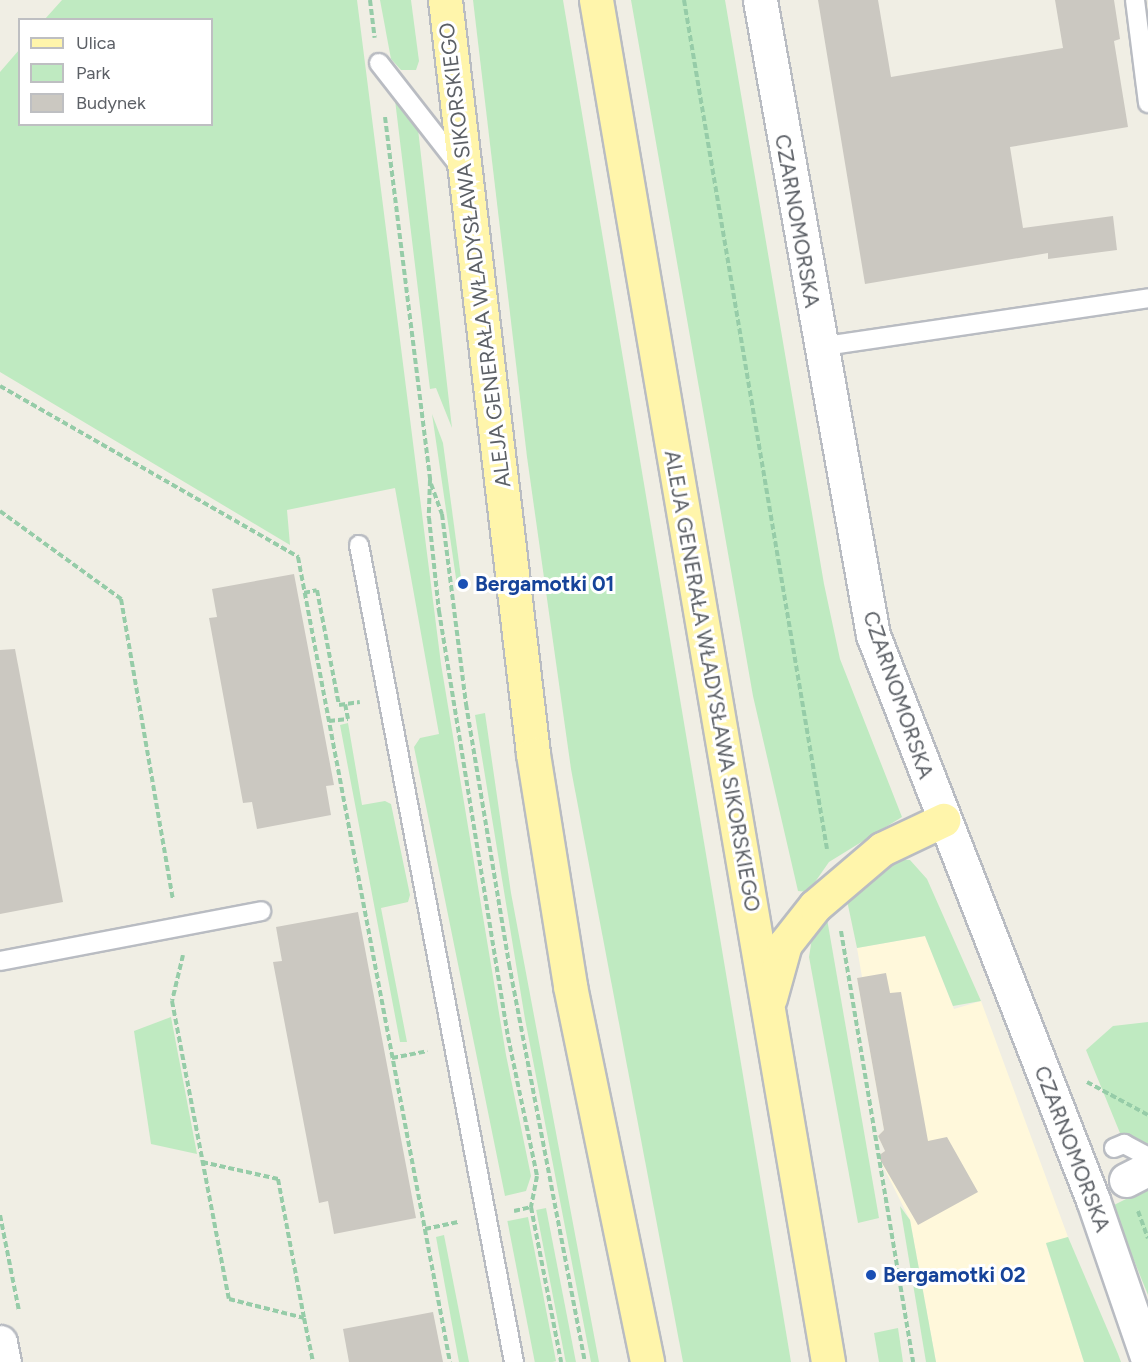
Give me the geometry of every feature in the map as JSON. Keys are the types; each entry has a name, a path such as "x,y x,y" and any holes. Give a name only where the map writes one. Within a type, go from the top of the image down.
{"main road":[{"name":"ALEJA GENERAŁA WŁADYSŁAWA SIKORSKIEGO","path":"445,0 468,178 533,754 570,986 647,1362"},
{"name":"ALEJA GENERAŁA WŁADYSŁAWA SIKORSKIEGO","path":"596,0 828,1362"},
{"path":"768,1006 785,944 835,888 882,849 943,820"}],"street":[{"name":"CZARNOMORSKA","path":"760,0 818,347 873,635 943,820 1093,1200 1148,1360"},
{"path":"0,1342 4,1362"}],"lane":[{"path":"1135,0 1148,103"},
{"path":"379,63 468,178"},
{"path":"818,347 1148,298"},
{"path":"359,545 514,1362"},
{"path":"0,962 261,911"},
{"path":"1093,1200 1141,1168 1124,1144 1113,1148"}],"path":[{"path":"370,0 429,480 439,611 508,1037 537,1176 531,1207 561,1362"},
{"path":"684,0 913,1362"},
{"path":"1,389 298,557 450,1362"},
{"path":"429,480 442,514 466,704 508,964 585,1362"},
{"path":"304,593 317,590 339,705 387,697"},
{"path":"329,722 348,719 345,704"},
{"path":"393,1058 409,1054"},
{"path":"1087,1082 1148,1115"},
{"path":"202,1162 278,1179 304,1318"},
{"path":"0,1215 20,1317"},
{"path":"425,1229 470,1220"}],"shaded area":[{"path":"925,936 954,1009 981,1001 1068,1237 1046,1244 1084,1362 936,1362 910,1220 878,1156 885,1151 878,1136 884,1130 857,978 862,977 857,948"}],"green space":[{"path":"62,0 357,0 441,664 506,1055 531,1176 526,1191 505,1196 414,747 420,738 439,734 395,488 287,510 290,545 0,372 0,72 18,51 18,126 213,126 213,18 46,18"},
{"path":"380,0 411,0 419,61 416,70 401,70 391,59"},
{"path":"473,0 563,0 791,1362 683,1362 571,769 527,457"},
{"path":"631,0 725,0 824,584 840,659 902,817 829,862 808,892 798,891 753,696"},
{"path":"395,100 418,129 452,428 436,388 430,389"},
{"path":"432,414 443,443 462,585 457,585"},
{"path":"485,713 511,893 599,1362 591,1362 525,1019 475,715"},
{"path":"348,723 362,805 385,801 391,804 410,895 408,902 381,908 407,1042 400,1042 340,725"},
{"path":"891,859 910,860 927,879 981,1001 953,1006 925,936 857,948 845,891"},
{"path":"826,913 879,1218 858,1223 809,957 812,938"},
{"path":"171,1017 197,1154 151,1144 134,1031"},
{"path":"1148,1022 1148,1146 1129,1155 1086,1050 1113,1026"},
{"path":"1148,1188 1148,1295 1112,1206"},
{"path":"900,1206 910,1220 936,1362 926,1362"},
{"path":"546,1208 576,1362 566,1362 536,1210"},
{"path":"528,1217 556,1361 535,1362 507,1221"},
{"path":"444,1235 469,1362 459,1362 436,1237"},
{"path":"1068,1237 1121,1362 1084,1362 1046,1243"},
{"path":"898,1328 903,1362 879,1362 874,1333"}],"building":[{"path":"818,0 878,0 891,77 1063,48 1055,0 1114,0 1120,39 1114,41 1128,127 1010,147 1023,228 1113,216 1117,250 1048,259 1048,253 865,284"},
{"path":"294,574 334,785 326,786 331,815 257,829 252,802 243,803 209,618 217,617 212,589"},
{"path":"15,649 63,902 0,914 0,650"},
{"path":"358,912 416,1218 334,1234 328,1201 319,1203 273,962 282,961 276,927"},
{"path":"886,973 890,993 901,992 928,1141 947,1137 978,1192 918,1225 878,1156 885,1151 878,1136 884,1130 857,978"},
{"path":"433,1312 443,1362 349,1362 343,1329"}],"place":[{"name":"Bergamotki 01","path":"463,584"},
{"name":"Bergamotki 02","path":"871,1275"}]}
